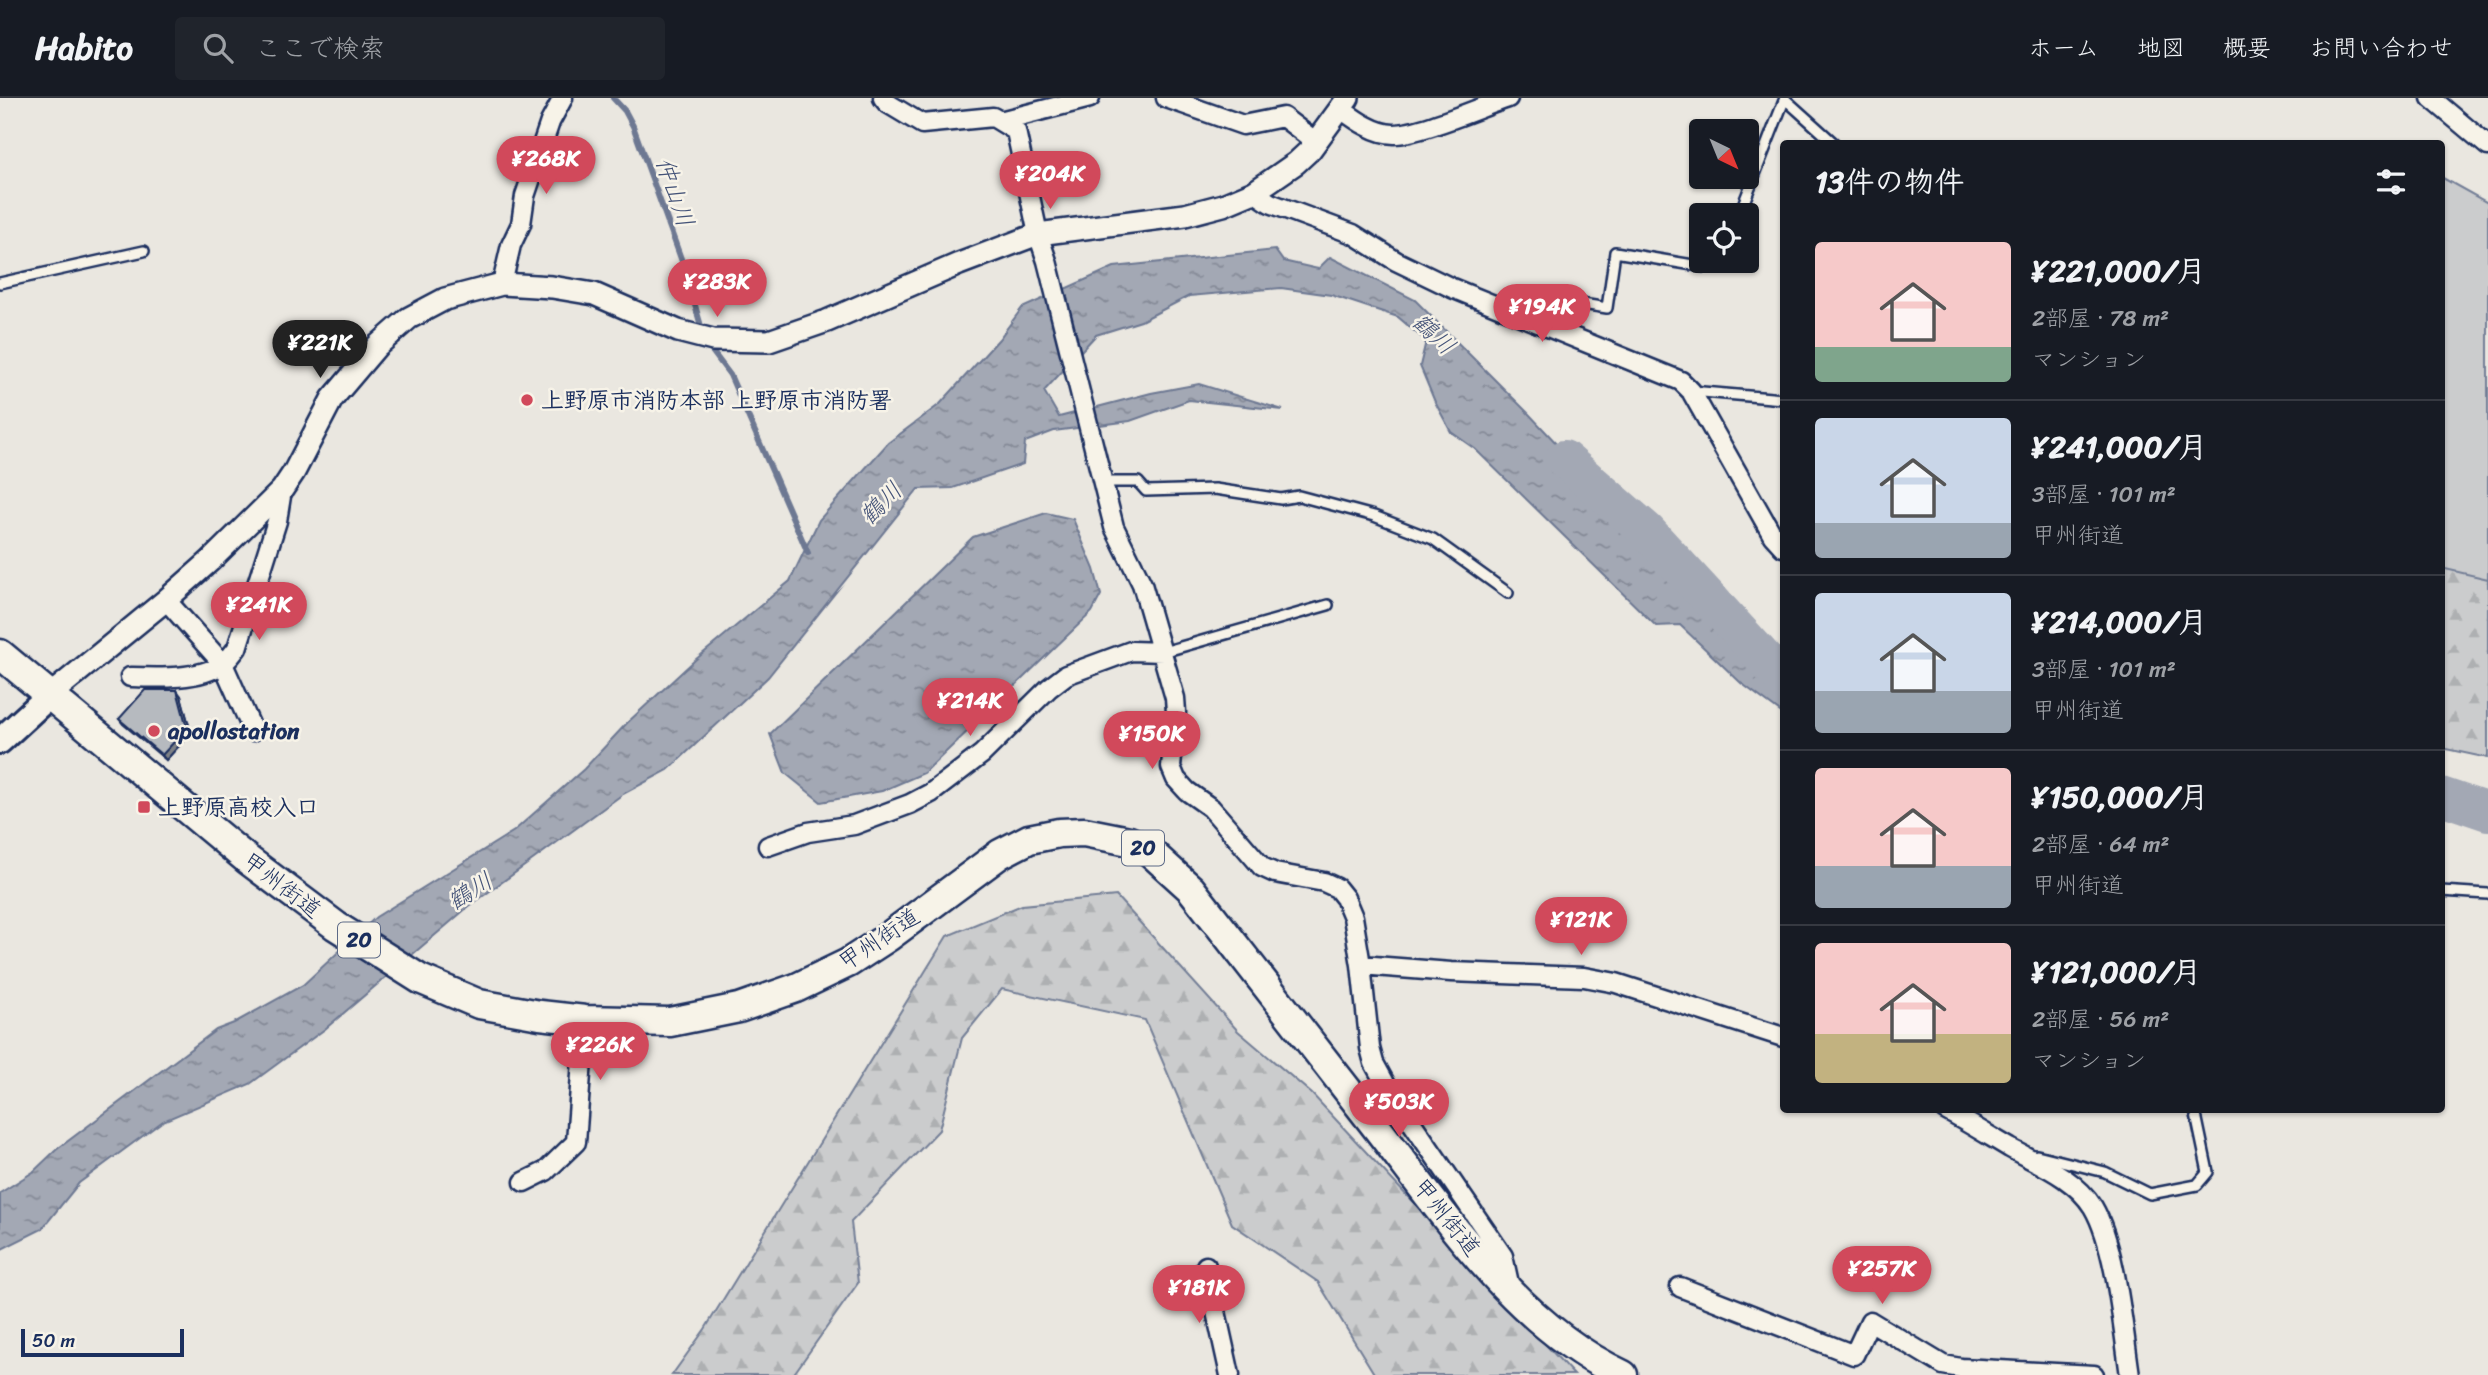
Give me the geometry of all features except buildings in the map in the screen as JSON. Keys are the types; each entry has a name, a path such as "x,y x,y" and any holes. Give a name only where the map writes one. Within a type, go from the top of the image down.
{"highway":[{"name":"甲州街道","path":"0,654 248,860 336,926 420,979 479,1004 585,1020 670,1022 739,1008 796,988 848,963 888,937 973,872 1029,839 1059,833 1084,832 1129,841 1148,850 1191,889 1459,1234 1510,1292 1562,1340 1599,1364 1623,1375"}],"main road":[{"path":"0,741 50,695"}],"street":[{"path":"502,284 511,246 521,224 525,196 550,122 563,98"},
{"path":"883,98 922,124 993,117 1016,131 1038,234 1101,482 1114,527 1142,584 1175,698 1171,767 1176,779 1186,791 1211,808 1262,867 1275,873 1324,881 1337,888 1345,898 1353,917 1362,965 1370,1048 1374,1063 1385,1085 1503,1256 1510,1292"},
{"path":"1000,121 1090,98"},
{"path":"1166,98 1243,125 1283,117 1316,142"},
{"path":"50,695 166,600 282,490 332,399 377,346 409,318 445,299 502,284 552,287 594,294 678,331 713,340 769,341 793,334 971,259 1038,234 1185,215 1223,205 1254,192 1296,163 1316,142 1344,104 1376,130 1395,134 1426,127 1508,98"},
{"path":"2431,98 2488,146"},
{"path":"1254,192 1270,203 1353,234 1396,261 1452,288 1681,381 1691,391 1780,536"},
{"path":"130,677 162,678 196,674 223,664 237,648 277,521 282,490"},
{"path":"166,600 223,664 253,731"},
{"path":"768,846 808,832 854,825 910,804 931,793 982,754 1049,688 1066,675 1131,651 1163,652"},
{"path":"1362,965 1451,972 1584,977 1616,983 1780,1036"},
{"path":"524,1182 546,1171 576,1142 585,1020"},
{"path":"1950,1113 2063,1178 2092,1206 2105,1233 2130,1375"},
{"path":"1206,1266 1230,1375"},
{"path":"1680,1287 1854,1356 1870,1321 1943,1365 1961,1372 2094,1375"}],"lane":[{"path":"1744,203 1785,98 1831,140"},
{"path":"0,283 144,251"},
{"path":"1513,312 1570,302 1607,308 1615,252 1689,264"},
{"path":"1691,391 1780,399"},
{"path":"1101,482 1138,482 1146,491 1215,489 1281,499 1298,496 1374,516 1433,538 1508,593"},
{"path":"1163,652 1328,605"},
{"path":"2445,891 2488,894"},
{"path":"2012,1149 2105,1172 2150,1194 2197,1185 2208,1172 2196,1113"}],"green space":[{"path":"2445,179 2488,203 2488,579 2445,569"},
{"path":"2445,559 2488,562 2488,758 2445,749"},
{"path":"1116,896 1238,1031 1312,1094 1574,1375 1375,1375 1318,1282 1232,1224 1145,1020 1002,989 962,1038 939,1130 851,1222 858,1283 793,1375 672,1375 705,1329 947,936 1022,905"}],"water":[{"path":"1275,250 1283,261 1318,269 1330,257 1415,300 1528,413 1667,561 1780,658 1780,712 1741,683 1680,625 1656,626 1475,449 1451,432 1420,366 1426,341 1398,317 1331,295 1281,288 1189,296 1141,321 1096,335 1044,391 1059,417 1151,393 1199,384 1283,410 1189,400 1130,421 1054,431 1025,442 1023,464 953,488 918,489 768,677 668,770 623,794 468,907 325,1029 250,1084 163,1121 79,1183 42,1229 0,1250 0,1193 33,1172 56,1150 216,1030 303,985 376,917 514,831 584,769 627,723 695,660 790,581 819,520 888,443 940,404 999,339 1022,308 1114,267"},
{"path":"1046,513 1073,519 1094,569 1101,595 1092,612 924,773 882,791 821,802 785,773 770,734 973,537"}],"waterway":[{"name":"仲山川","path":"613,98 625,111 633,126 684,267 703,333"},
{"name":"仲山川","path":"706,343 730,375 808,553"},
{"name":"鶴川","path":"1564,459 1647,531 1780,676"},
{"name":"鶴川","path":"2445,797 2488,812"}],"place":[{"name":"上野原市消防本部 上野原市消防署","path":"527,400"},
{"name":"apollostation","path":"154,731"},
{"name":"上野原高校入口","path":"144,807"}]}
